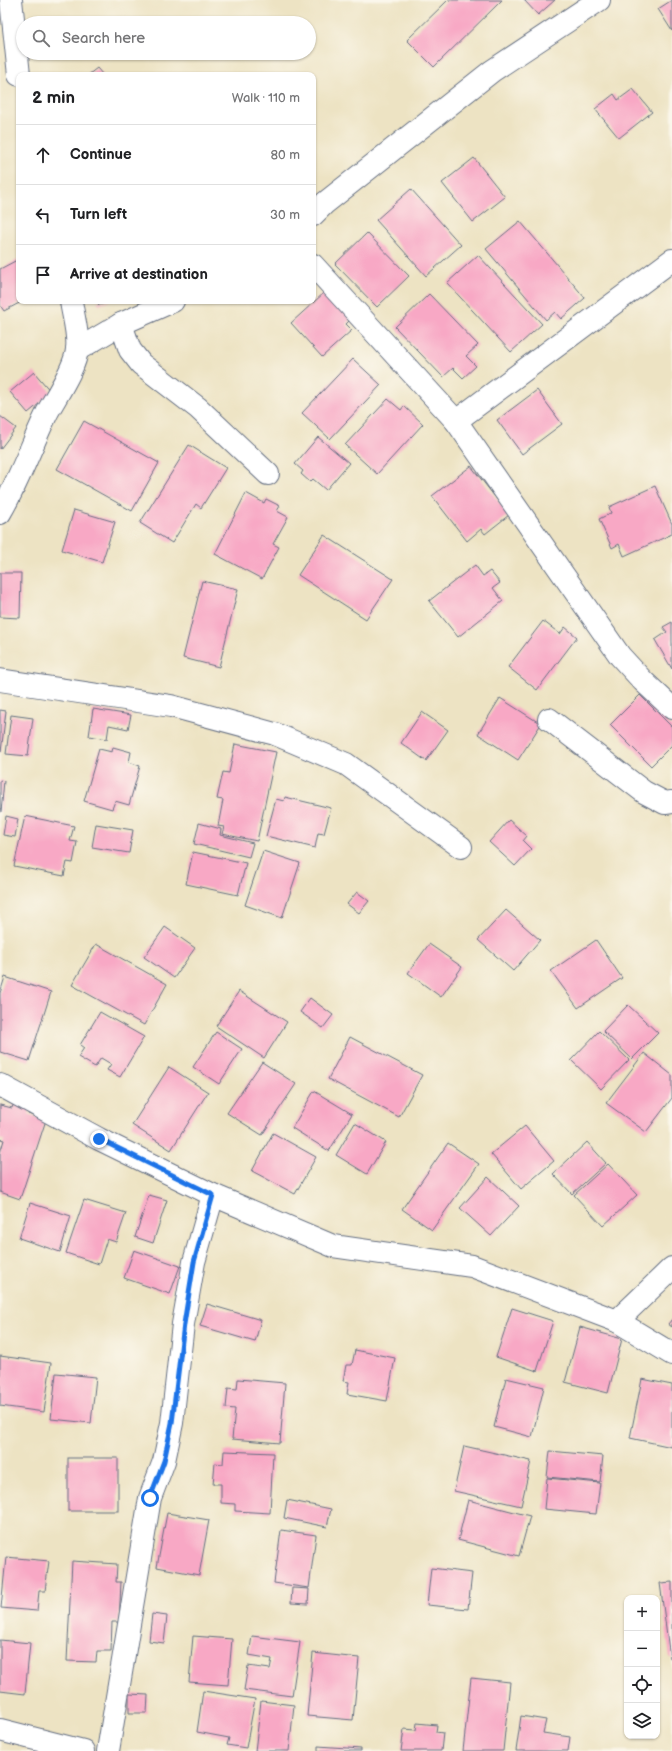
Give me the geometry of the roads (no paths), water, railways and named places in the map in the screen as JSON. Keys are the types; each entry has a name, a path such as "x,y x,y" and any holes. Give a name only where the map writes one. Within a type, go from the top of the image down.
{"street":[{"path":"11,0 16,47"},
{"path":"316,212 492,71 599,0"},
{"path":"17,60 19,72"},
{"path":"456,421 672,260"},
{"path":"316,268 456,421 620,656 643,681 672,708"},
{"path":"0,513 8,499 47,414 73,364 77,350 77,334 72,304"},
{"path":"77,350 121,324 166,304"},
{"path":"121,324 130,350 141,364 198,408 268,474"},
{"path":"0,680 171,706 275,734 346,764 461,847"},
{"path":"548,719 644,792 665,803 672,802"},
{"path":"0,1085 99,1139 213,1195 333,1246 472,1266 616,1321 672,1354"},
{"path":"108,1751 150,1498 164,1461 172,1423 184,1324 194,1262 213,1195"},
{"path":"616,1321 672,1268"},
{"path":"0,1730 83,1751"}]}
